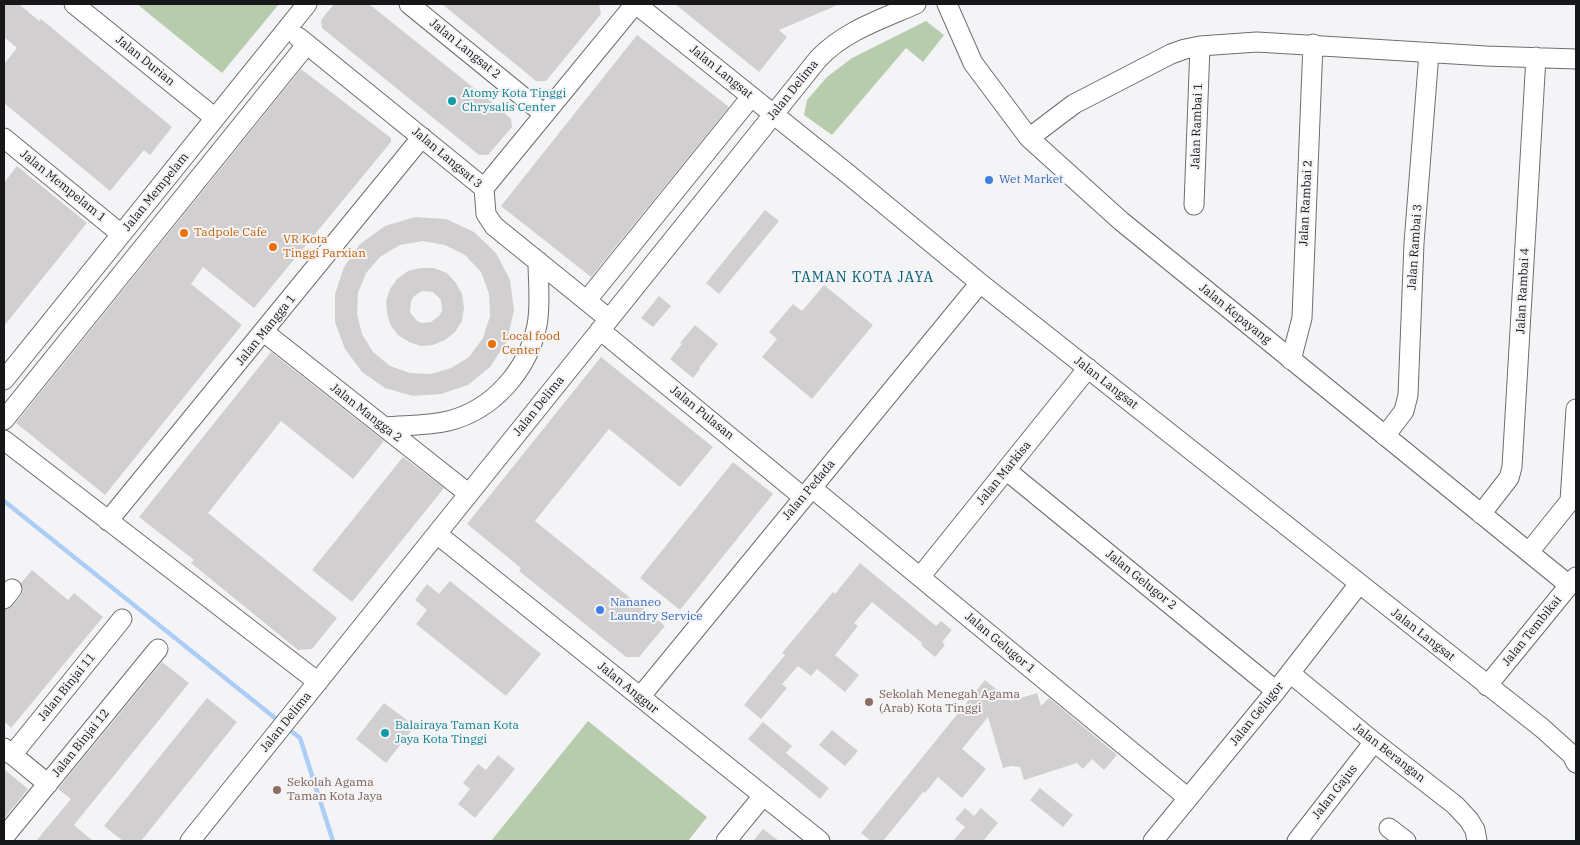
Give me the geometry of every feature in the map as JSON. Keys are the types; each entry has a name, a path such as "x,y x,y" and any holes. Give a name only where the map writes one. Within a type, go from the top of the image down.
{"street":[{"name":"Jalan Durian","path":"74,4 215,118"},
{"name":"Jalan Mempelam","path":"4,380 308,4"},
{"name":"Jalan Langsat 2","path":"410,4 544,114"},
{"path":"484,188 635,4"},
{"name":"Jalan Langsat","path":"635,4 980,283 1561,745 1572,755 1576,763"},
{"name":"Jalan Delima","path":"190,841 829,46 842,37 916,4"},
{"name":"Jalan Kepayang","path":"947,4 973,63 1029,138 1121,221 1291,360 1528,552 1573,581"},
{"name":"Jalan Langsat 3","path":"288,28 484,188 486,214 494,226 586,300 604,325"},
{"path":"1029,138 1060,114 1086,98 1171,54 1200,46 1257,42 1313,44 1429,53 1576,59"},
{"name":"Jalan Mempelam","path":"4,420 307,44"},
{"name":"Jalan Rambai 2","path":"1291,360 1302,318 1313,44"},
{"name":"Jalan Rambai 1","path":"1194,205 1200,46"},
{"name":"Jalan Rambai 3","path":"1385,436 1404,411 1408,395 1414,242 1429,53"},
{"name":"Jalan Rambai 4","path":"1481,514 1512,471 1536,58"},
{"path":"586,300 751,97"},
{"name":"Jalan Mangga 1","path":"108,521 422,137"},
{"name":"Jalan Mempelam 1","path":"7,147 121,234"},
{"path":"384,427 430,424 450,420 475,410 495,397 508,384 522,366 531,348 537,325 539,306 538,261"},
{"name":"Jalan Pedada","path":"640,697 980,283"},
{"name":"Jalan Pulasan","path":"604,325 808,492"},
{"name":"Jalan Mangga 2","path":"264,332 469,494"},
{"name":"Jalan Markisa","path":"920,577 1088,368"},
{"path":"1528,552 1570,501 1576,410"},
{"path":"4,440 108,521 313,689"},
{"name":"Jalan Gelugor 2","path":"1006,470 1276,691"},
{"name":"Jalan Gelugor 1","path":"808,492 920,577 1188,798"},
{"name":"Jalan Anggur","path":"437,534 820,841"},
{"name":"Jalan Tembikai","path":"1487,686 1573,581"},
{"name":"Jalan Gelugor","path":"1152,841 1276,691 1359,584"},
{"name":"Jalan Binjai 11","path":"8,752 122,619"},
{"name":"Jalan Binjai 12","path":"4,837 158,649"},
{"name":"Jalan Berangan","path":"1290,673 1455,805 1469,820 1475,830 1477,841"},
{"name":"Jalan Gajus","path":"1296,841 1374,742"},
{"path":"8,752 48,784"},
{"path":"726,841 763,796"},
{"path":"1389,828 1406,841"}],"green space":[{"path":"137,4 279,4 222,73"},
{"path":"926,21 944,35 923,62 906,48 832,135 804,115 807,100 827,77 852,58"},
{"path":"588,721 707,817 688,841 491,841"}],"building":[{"path":"4,4 19,4 39,21 41,19 172,127 150,155 144,150 110,191 4,103 4,64 17,48 4,37"},
{"path":"334,4 369,4 499,108 511,119 512,127 488,155 479,155 322,28 321,20"},
{"path":"442,4 599,4 601,14 546,81 536,81"},
{"path":"675,4 840,4 779,30 787,37 759,72"},
{"path":"637,35 729,107 591,277 501,206"},
{"path":"301,69 391,138 391,142 254,308 203,267 191,284 242,325 105,495 16,423"},
{"path":"17,166 87,223 4,326 4,183"},
{"path":"765,210 779,221 719,294 706,283"},
{"path":"415,217 446,219 474,232 496,253 510,280 514,310 507,341 490,367 468,385 441,394 413,396 385,388 362,372 345,349 335,322 335,294 344,267 360,244 385,226","holes":["423,241 445,245 465,255 481,272 489,294 490,316 483,338 469,357 451,368 431,374 410,373 390,366 373,352 362,334 357,314 358,293 366,273 380,257 400,245"]},
{"path":"434,268 447,273 456,283 462,294 464,308 462,321 455,332 445,340 433,345 421,346 409,342 398,335 391,326 387,314 386,301 390,289 397,279 408,271","holes":["422,291 433,292 441,300 442,311 431,322 421,323 410,312 411,302 413,297"]},
{"path":"824,285 873,325 812,399 762,357 777,339 769,332 793,304 802,311"},
{"path":"659,296 671,306 653,327 641,318"},
{"path":"695,325 718,344 693,378 670,359"},
{"path":"271,352 384,441 353,479 281,421 208,513 337,618 312,649 298,650 191,563 194,560 139,517"},
{"path":"601,357 713,447 680,487 609,429 535,521 665,626 639,657 626,657 519,571 521,568 467,524"},
{"path":"403,457 444,488 352,602 312,570"},
{"path":"733,462 773,494 680,610 640,578"},
{"path":"860,563 936,626 941,621 952,630 942,642 945,645 935,657 921,645 922,643 872,602 854,623 858,626 835,655 859,675 845,692 817,669 811,676 798,666 782,684 787,688 761,719 744,705 785,655 782,653"},
{"path":"32,570 68,600 74,593 103,617 11,728 4,721 4,610 12,606 21,596 23,590 21,583"},
{"path":"450,581 541,654 506,696 416,624 427,610 415,600 427,584 439,594"},
{"path":"162,662 189,683 74,825 93,841 36,841 71,799 58,789"},
{"path":"985,680 1011,701 1037,693 1041,706 1049,698 1117,755 1104,770 1092,759 1083,769 1077,763 1024,780 1020,767 1011,766 1003,768 988,717 962,749 986,769 962,798 938,777 925,793 923,792 883,841 871,841 861,833"},
{"path":"207,698 237,722 141,841 123,841 104,826"},
{"name":"Balairaya Taman Kota Jaya Kota Tinggi","path":"384,703 415,726 386,763 356,739"},
{"path":"763,722 792,746 786,753 829,788 820,799 748,739"},
{"path":"832,730 858,751 845,766 819,745"},
{"path":"498,755 515,769 475,818 458,804 470,789 463,783 478,764 486,770"},
{"path":"4,769 28,789 4,819"},
{"path":"1040,788 1073,815 1063,827 1030,800"},
{"path":"965,808 974,816 981,808 998,823 983,841 953,841 965,827 955,819"},
{"path":"763,829 779,841 753,841"}],"waterway":[{"path":"4,501 280,722"},
{"path":"286,727 300,738 333,841"}],"place":[{"name":"Atomy Kota Tinggi Chrysalis Center","path":"452,101"},
{"name":"Wet Market","path":"989,180"},
{"name":"Tadpole Cafe","path":"184,233"},
{"name":"VR Kota Tinggi Parxian","path":"273,247"},
{"name":"Local food Center","path":"492,344"},
{"name":"Nananeo Laundry Service","path":"600,610"},
{"name":"Sekolah Menegah Agama (Arab) Kota Tinggi","path":"869,702"},
{"name":"Balairaya Taman Kota Jaya Kota Tinggi","path":"385,733"},
{"name":"Sekolah Agama Taman Kota Jaya","path":"277,790"}],"district":[{"name":"TAMAN KOTA JAYA","path":"863,278"}]}
